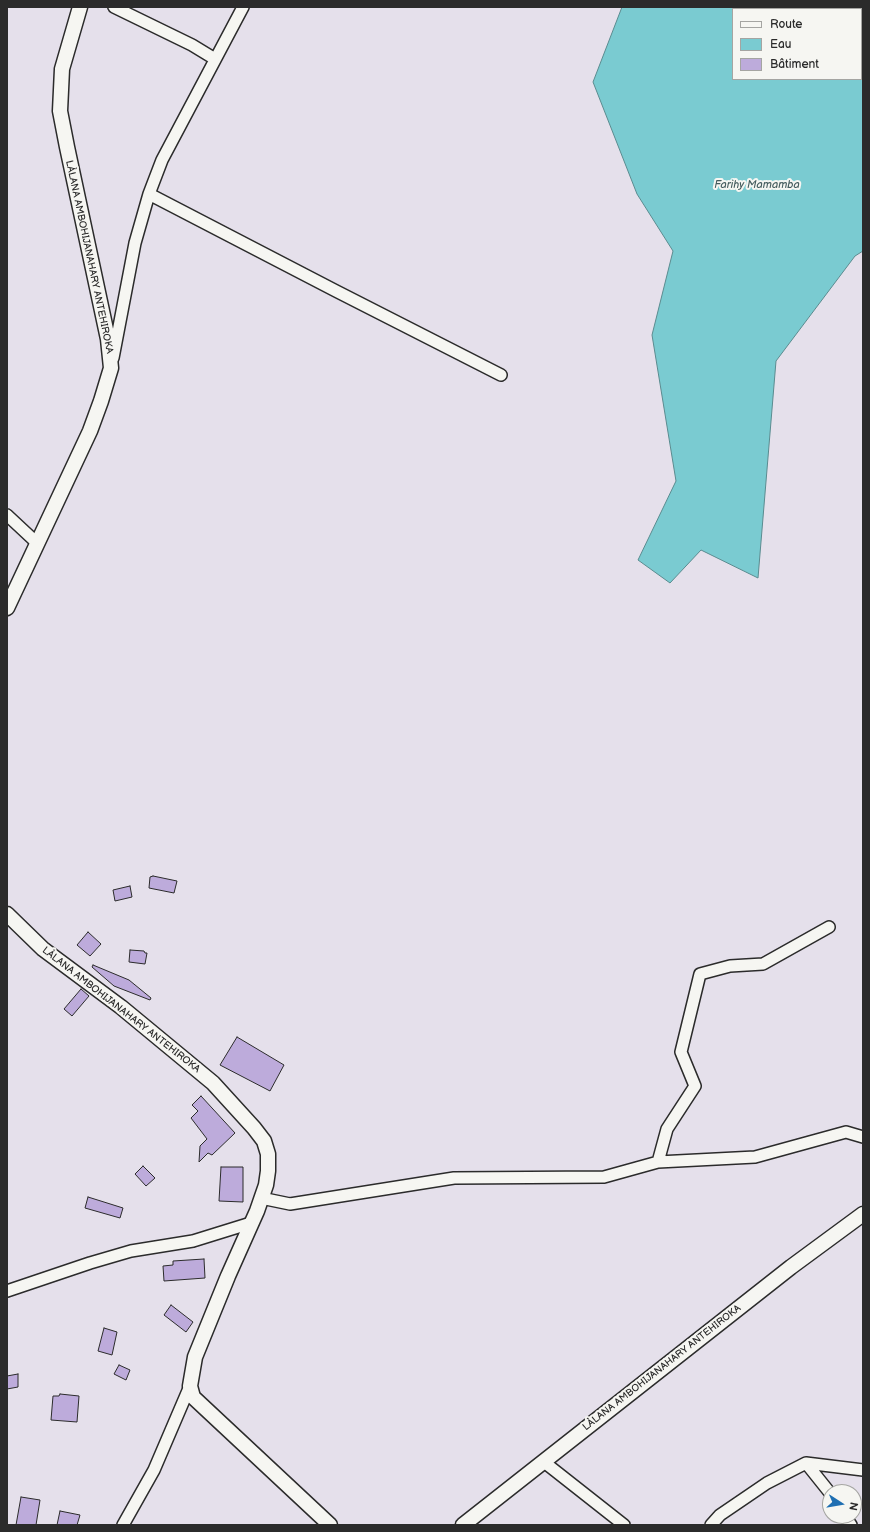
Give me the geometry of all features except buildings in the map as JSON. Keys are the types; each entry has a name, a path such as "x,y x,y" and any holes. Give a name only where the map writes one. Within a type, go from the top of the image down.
{"street":[{"name":"LÀLANA AMBOHIJANAHARY ANTEHIROKA","path":"8,603 90,431 111,368 108,339 60,111 62,69 80,7"},
{"path":"114,7 192,45 215,59"},
{"path":"111,368 135,243 149,194 162,160 243,7"},
{"path":"149,194 501,375"},
{"path":"7,515 37,543"},
{"name":"LÀLANA AMBOHIJANAHARY ANTEHIROKA","path":"7,914 43,949 120,1007 213,1083 264,1141 268,1154 266,1185 257,1212 195,1358 190,1386"},
{"path":"658,1162 667,1129 695,1086 681,1052 700,974 730,966 763,964 829,926"},
{"path":"261,1198 290,1204 454,1178 604,1176 658,1162 755,1157 846,1132 863,1137"},
{"name":"LÀLANA AMBOHIJANAHARY ANTEHIROKA","path":"463,1525 791,1267 863,1214"},
{"path":"7,1292 90,1263 131,1251 193,1241 252,1223"},
{"path":"123,1525 154,1470 190,1386"},
{"path":"190,1386 193,1397 330,1525"},
{"path":"544,1462 624,1525"},
{"path":"711,1525 720,1515 767,1483 806,1464 863,1470"},
{"path":"806,1464 823,1484"}],"water":[{"name":"Farihy Mamamba","path":"622,7 863,7 863,251 855,256 776,361 758,578 701,550 670,583 638,560 676,481 652,335 673,251 637,194 593,82"}]}
